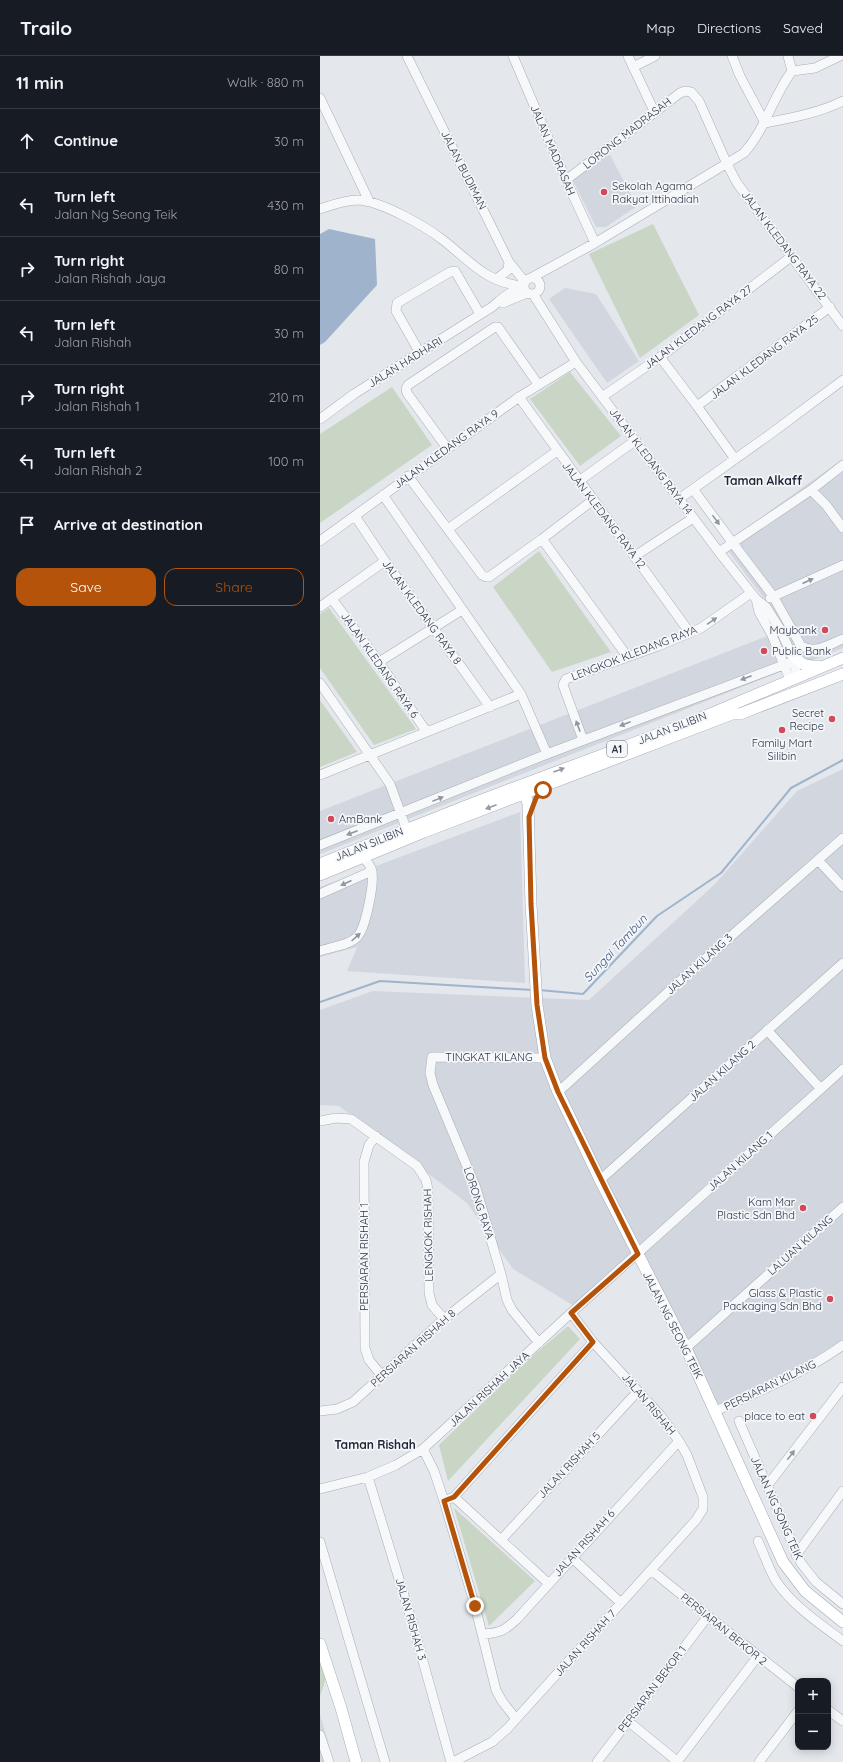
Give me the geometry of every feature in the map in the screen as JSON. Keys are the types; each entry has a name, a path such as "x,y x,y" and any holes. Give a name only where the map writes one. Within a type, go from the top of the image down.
{"main road":[{"path":"792,656 804,665 823,665"},
{"name":"JALAN SILIBIN","path":"320,864 406,828 696,720 794,681 823,665 843,658"},
{"path":"732,714 736,710 794,681 843,667"},
{"name":"JALAN SILIBIN","path":"320,875 369,860 424,832 732,714 740,714 843,674"},
{"path":"506,801 518,804 529,817 536,798 549,785"},
{"path":"510,789 520,788 526,794"},
{"name":"JALAN NG SEONG TEIK","path":"526,794 529,817 531,904 537,1005 545,1058 558,1092 600,1180 686,1348 716,1411 783,1562 805,1591 841,1615"},
{"path":"406,828 412,833 424,832"},
{"path":"347,853 355,854 369,860 379,846 401,838 405,834 406,828"},
{"path":"320,1644 341,1708 356,1762"}],"street":[{"name":"JALAN BUDIMAN","path":"406,56 509,262 527,287"},
{"name":"JALAN MADRASAH","path":"513,56 566,180 595,243"},
{"path":"628,56 654,111"},
{"path":"633,67 656,56"},
{"path":"732,56 740,76 765,123"},
{"path":"320,209 344,202 357,200 369,201 416,223 443,240 485,274 527,287 537,280 540,286 547,276 566,259 744,153 754,141 765,123 777,94 792,71 788,56"},
{"path":"792,71 815,68 840,56"},
{"name":"LORONG MADRASAH","path":"566,180 654,111 680,93 685,91 691,92"},
{"name":"JALAN KLEDANG RAYA 22","path":"691,92 700,101 727,164 755,209 792,256 843,326"},
{"path":"320,98 369,201"},
{"path":"765,123 797,116 836,105 843,101"},
{"name":"JALAN KLEDANG RAYA 27","path":"602,397 660,357 792,256"},
{"name":"JALAN HADHARI","path":"320,419 354,394 480,314 527,287 566,259"},
{"path":"499,279 508,270 509,262"},
{"path":"420,353 396,312 397,303 450,272 455,271 480,314"},
{"path":"495,305 501,291 499,279"},
{"name":"JALAN KLEDANG RAYA 14","path":"540,286 541,297 548,312 549,322"},
{"name":"JALAN KLEDANG RAYA 14","path":"527,287 576,362 693,518 780,629 792,656 794,681"},
{"name":"JALAN KLEDANG RAYA 25","path":"697,406 830,307"},
{"path":"447,448 407,393 406,389 408,385 495,327 498,327 538,384"},
{"path":"660,357 735,459"},
{"name":"JALAN KLEDANG RAYA 9","path":"320,541 519,397 576,362"},
{"path":"679,499 843,380"},
{"name":"JALAN KLEDANG RAYA 12","path":"519,397 690,632"},
{"path":"579,481 636,440"},
{"path":"448,529 557,451"},
{"path":"719,552 811,490 843,465"},
{"path":"408,476 482,575 486,578 542,539 593,500"},
{"path":"693,489 773,596 801,646 808,650 814,650 843,639"},
{"path":"811,490 826,505 843,528"},
{"path":"383,495 521,694 547,754"},
{"name":"JALAN KLEDANG RAYA 8","path":"355,516 385,561 490,707"},
{"path":"635,556 693,518"},
{"path":"542,539 627,656"},
{"path":"320,607 385,561"},
{"name":"LENGKOK KLEDANG RAYA","path":"583,740 563,685 566,679 658,646 757,600 773,596 843,565"},
{"name":"JALAN KLEDANG RAYA 6","path":"332,599 379,662 426,731"},
{"name":"JALAN KLEDANG RAYA 14","path":"757,600 783,665 794,681"},
{"path":"379,662 434,629 462,610"},
{"name":"JALAN SILIBIN","path":"320,845 583,740 783,665 792,656"},
{"path":"320,682 390,784 402,813 406,828"},
{"path":"320,775 521,694"},
{"name":"JALAN KILANG 3","path":"558,1092 688,973 843,838"},
{"path":"320,894 369,860 372,882 364,925 361,932 351,941 320,951"},
{"path":"818,860 843,887"},
{"name":"JALAN KILANG 2","path":"600,1180 843,963"},
{"path":"768,1030 821,1088"},
{"name":"TINGKAT KILANG","path":"432,1057 545,1058"},
{"name":"LORONG RAYA","path":"432,1057 430,1074 433,1085 476,1188 507,1300 512,1310 539,1343"},
{"name":"JALAN KILANG 1","path":"638,1254 843,1069"},
{"name":"LENGKOK RISHAH","path":"320,1122 344,1117 351,1119 417,1166 426,1180 428,1190 429,1293 432,1305 444,1319"},
{"name":"PERSIARAN RISHAH 1","path":"376,1136 369,1145 364,1162 365,1348 369,1360 382,1376"},
{"name":"LALUAN KILANG","path":"686,1348 843,1207"},
{"name":"JALAN RISHAH JAYA","path":"320,1489 368,1477 396,1465 423,1449 571,1313 638,1254"},
{"name":"PERSIARAN RISHAH 8","path":"320,1411 346,1407 353,1402 444,1319 501,1274"},
{"name":"JALAN RISHAH","path":"571,1313 593,1342 671,1427 687,1455 703,1497 703,1509"},
{"path":"444,1501 454,1497 593,1342"},
{"name":"PERSIARAN KILANG","path":"716,1411 796,1374 813,1365 843,1344"},
{"path":"767,1486 843,1387"},
{"name":"JALAN RISHAH 5","path":"501,1540 638,1391"},
{"name":"JALAN NG SONG TEIK","path":"738,1421 796,1554 809,1574 843,1604"},
{"name":"JALAN RISHAH 6","path":"483,1634 499,1632 507,1628 679,1441"},
{"path":"423,1449 434,1471 444,1501 483,1634 496,1690 502,1701 516,1719"},
{"name":"JALAN RISHAH 3","path":"368,1477 413,1624 452,1762"},
{"path":"796,1554 843,1491"},
{"path":"454,1497 548,1583"},
{"name":"JALAN RISHAH 7","path":"452,1762 492,1742 516,1719 696,1520 703,1509"},
{"path":"758,1541 776,1580 786,1594 798,1607 843,1641"},
{"path":"320,1542 385,1762"},
{"path":"571,1557 621,1603"},
{"name":"PERSIARAN BEKOR 2","path":"651,1570 795,1685"},
{"name":"PERSIARAN BEKOR 1","path":"597,1762 708,1616"},
{"path":"628,1721 678,1762 758,1656"},
{"path":"831,1712 843,1721"},
{"path":"759,1762 796,1714"},
{"path":"320,1735 329,1762"}],"shaded area":[{"name":"Sekolah Agama Rakyat Ittihadiah","path":"608,151 637,206 606,227 596,227 572,179"},
{"path":"565,288 596,294 639,361 607,383 549,299"},
{"path":"843,459 843,648 811,661 797,654 769,605 723,544"},
{"path":"770,635 785,670 320,854 320,811"},
{"path":"843,769 843,1342 827,1356 714,1411 636,1256 576,1307 513,1269 467,1203 339,1106 320,1105 320,1010 373,991 589,1000 715,884 797,791"},
{"path":"520,812 525,983 347,971 357,947 320,957 320,887"},
{"path":"320,1715 334,1762 320,1762"}],"green space":[{"path":"653,224 699,315 640,358 589,254"},
{"path":"570,372 621,436 580,466 530,399"},
{"path":"392,387 432,445 320,523 320,434"},
{"path":"539,551 611,652 552,672 493,587"},
{"path":"329,608 416,729 374,745 320,668 320,614"},
{"path":"320,700 357,752 320,767"},
{"path":"568,1326 580,1339 448,1481 439,1445 524,1363"},
{"path":"454,1508 535,1581 489,1626"},
{"path":"320,1662 326,1679 320,1696"}],"water":[{"path":"329,229 375,239 377,285 325,342 320,345 320,234"}],"waterway":[{"name":"Sungai Tambun","path":"539,990 583,994 657,916 721,873 791,788 843,760"},
{"name":"Sungai Tambun","path":"320,1002 380,981 533,990"}],"place":[{"name":"Sekolah Agama Rakyat Ittihadiah","path":"604,192"},
{"name":"Maybank","path":"825,630"},
{"name":"Public Bank","path":"764,651"},
{"name":"Secret Recipe","path":"832,719"},
{"name":"Family Mart Silibin","path":"782,730"},
{"name":"AmBank","path":"331,819"},
{"name":"Kam Mar Plastic Sdn Bhd","path":"803,1208"},
{"name":"Glass & Plastic Packaging Sdn Bhd","path":"830,1299"},
{"name":"place to eat","path":"813,1416"}],"district":[{"name":"Taman Alkaff","path":"763,480"},
{"name":"Taman Rishah","path":"375,1444"}],"route":[{"path":"475,1606 444,1501 454,1497 593,1342 571,1313 638,1254 600,1180 558,1092 545,1058 537,1005 531,904 529,817 536,798 543,790"}]}
